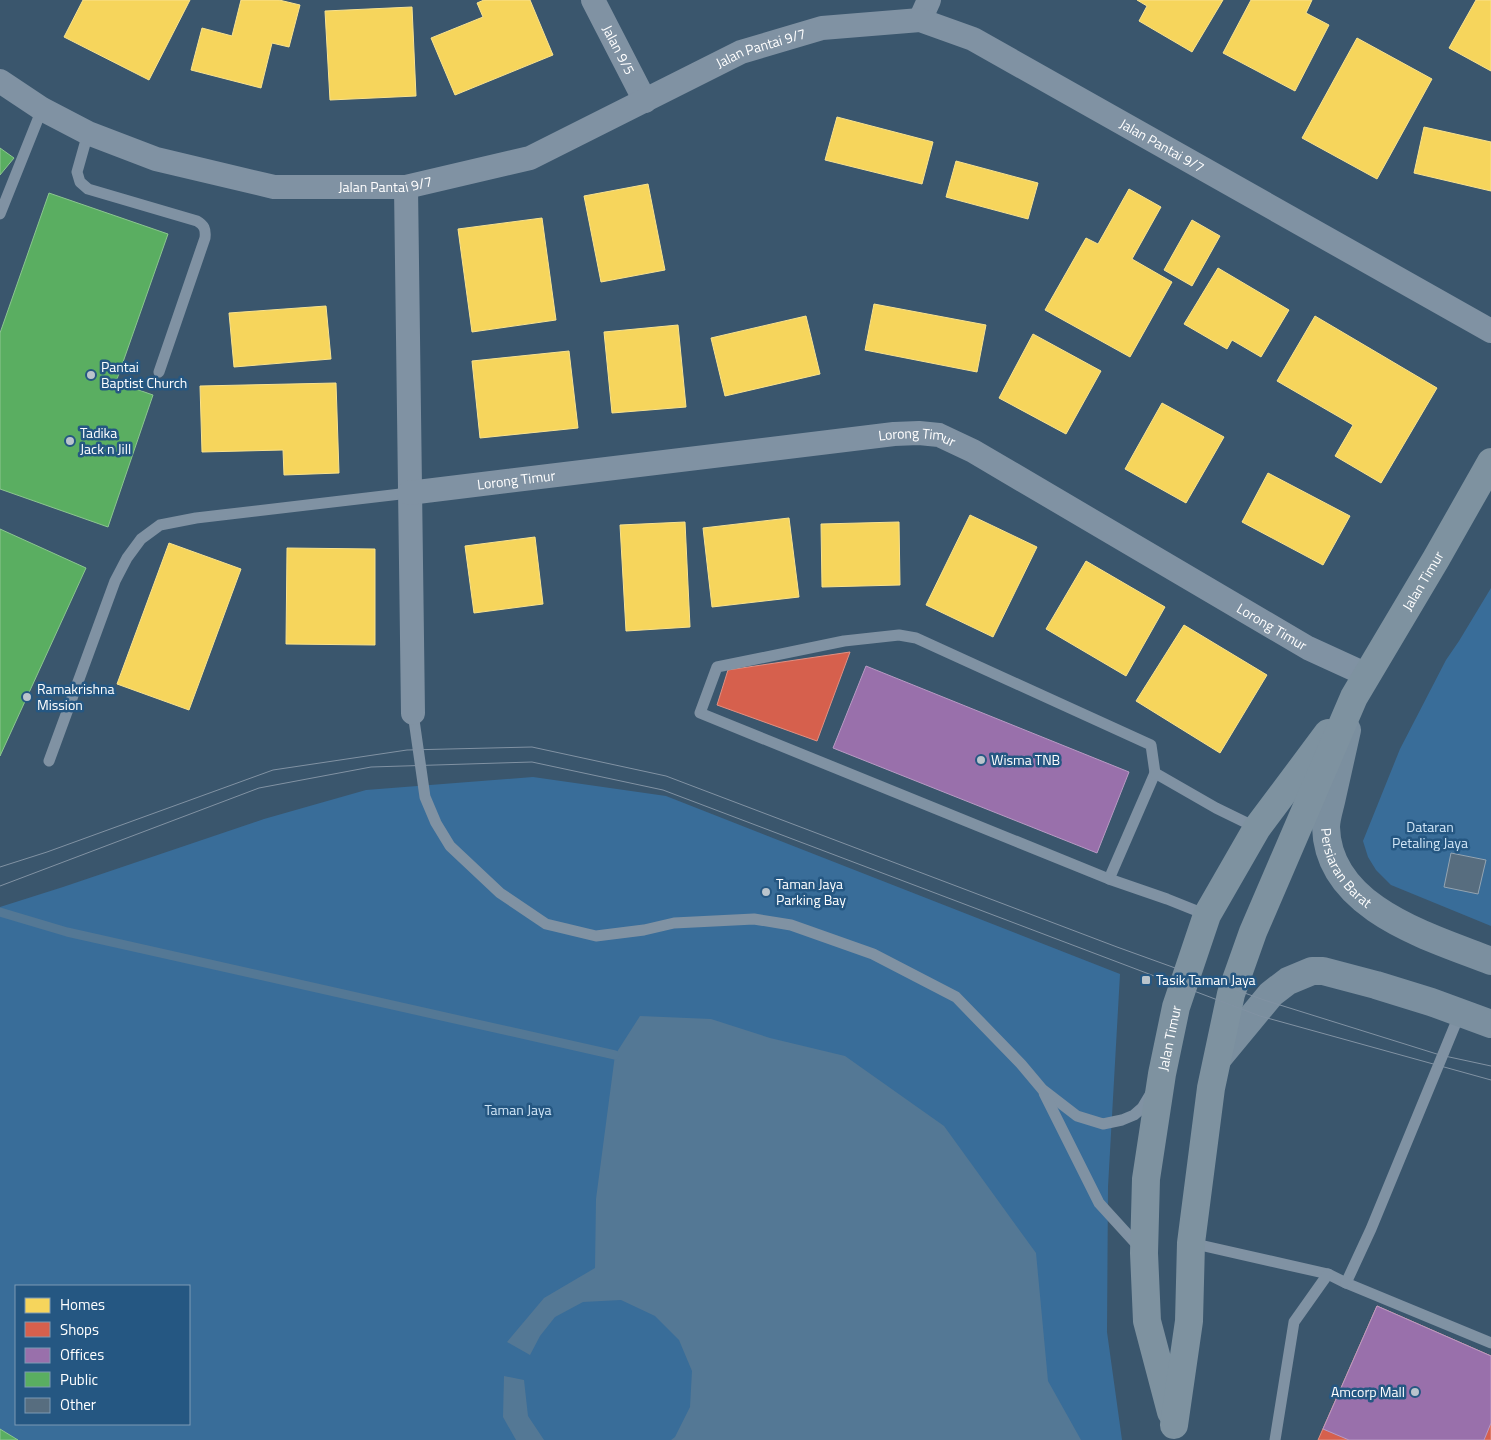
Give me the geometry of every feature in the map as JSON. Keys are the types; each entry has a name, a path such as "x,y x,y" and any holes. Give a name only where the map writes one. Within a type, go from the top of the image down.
{"main road":[{"name":"Jalan Timur","path":"1176,1432 1147,1321 1144,1253 1146,1179 1162,1074 1176,1007 1207,915 1257,828 1360,686 1491,462"},
{"name":"Jalan Timur","path":"1176,1432 1189,1321 1191,1243 1212,1088 1231,994 1254,932 1360,686"}],"street":[{"name":"Jalan 9/5","path":"593,0 645,101"},
{"name":"Jalan Pantai 9/7","path":"0,81 42,110 88,132 156,159 274,188 406,187 530,158 741,52 822,28 924,10 1491,331"},
{"path":"406,187 413,713"},
{"name":"Lorong Timur","path":"409,493 894,434 919,433 939,435 973,451 1308,648 1360,686"},
{"name":"Persiaran Barat","path":"1360,686 1326,826 1330,854 1340,873 1354,890 1378,910 1402,926 1491,961"},
{"path":"1218,1058 1271,994 1288,981 1312,972 1323,971 1376,985 1431,1002 1491,1024"}],"lane":[{"path":"0,214 42,110"},
{"path":"88,132 77,172 80,182 88,189 197,221 203,224 206,231 159,372"},
{"path":"50,761 115,581 127,558 141,539 160,524 196,518 409,493"},
{"path":"1109,879 1155,773 1151,745 916,638 899,635 844,641 717,667 700,713 1109,879 1207,915"},
{"path":"413,713 425,797 436,823 450,846 500,893 546,924 596,936 644,930 674,922 754,919 791,925 873,954 956,997 1021,1064 1042,1089 1077,1116 1103,1124 1122,1120 1138,1112 1162,1074"},
{"path":"1155,773 1216,808 1257,828"},
{"path":"1346,1283 1371,1229 1460,1012"},
{"path":"1042,1089 1099,1203 1144,1253"},
{"path":"1191,1243 1328,1274 1491,1343"},
{"path":"1275,1440 1294,1322 1328,1274"}],"green space":[{"name":"Dataran Petaling Jaya","path":"1491,588 1491,926 1391,885 1376,870 1368,857 1363,841 1400,749 1446,660"},
{"name":"Taman Jaya","path":"533,777 666,796 1120,974 1108,1187 1107,1332 1122,1440 0,1440 0,907 264,819 366,790"}],"shaded area":[{"path":"640,1016 711,1019 770,1038 845,1056 944,1126 1036,1253 1048,1381 1081,1440 671,1440 675,1437 690,1407 692,1371 679,1340 655,1316 621,1300 583,1302 555,1317 540,1336 530,1355 507,1342 544,1298 595,1268 596,1199 615,1055"},
{"path":"504,1376 524,1380 528,1416 544,1440 516,1440 503,1417"}],"building: Homes":[{"path":"83,0 190,0 149,80 64,37"},
{"path":"241,0 279,0 300,5 289,47 272,43 261,88 191,70 202,28 232,36"},
{"path":"484,0 530,0 553,55 455,95 431,38 483,17 477,3"},
{"path":"1137,0 1223,0 1192,52 1139,21 1147,6"},
{"path":"1251,0 1312,0 1306,13 1329,25 1295,91 1223,53"},
{"path":"1476,0 1491,0 1491,71 1449,48"},
{"path":"412,7 416,96 330,100 325,11"},
{"path":"1357,38 1432,79 1377,179 1302,138"},
{"path":"837,117 933,142 922,184 825,160"},
{"path":"1424,127 1491,142 1491,191 1414,173"},
{"path":"956,161 1038,183 1028,219 946,197"},
{"path":"648,184 665,270 601,282 584,196"},
{"path":"1129,189 1161,207 1132,259 1172,282 1130,357 1045,310 1086,238 1098,244"},
{"path":"542,218 556,320 472,332 458,229"},
{"path":"1192,220 1220,236 1192,286 1164,270"},
{"path":"1218,268 1289,310 1261,357 1232,340 1227,349 1184,324"},
{"path":"874,304 986,325 977,372 865,350"},
{"path":"326,306 331,359 234,367 229,313"},
{"path":"806,316 820,374 725,396 711,338"},
{"path":"1315,316 1437,388 1381,483 1335,456 1353,425 1277,381"},
{"path":"678,325 686,407 612,413 604,332"},
{"path":"1033,334 1101,371 1066,434 999,398"},
{"path":"569,351 578,428 480,438 472,361"},
{"path":"336,383 339,473 284,475 283,450 202,452 200,386"},
{"path":"1162,403 1224,437 1186,503 1125,469"},
{"path":"1268,473 1350,516 1323,565 1242,522"},
{"path":"970,515 1037,547 993,637 926,605"},
{"path":"789,518 799,597 712,607 703,528"},
{"path":"685,522 690,627 626,631 620,525"},
{"path":"899,522 900,585 822,587 821,524"},
{"path":"535,537 543,604 474,613 465,546"},
{"path":"169,543 241,569 189,710 117,684"},
{"path":"287,548 375,549 375,645 286,644"},
{"path":"1086,561 1165,607 1126,676 1046,629"},
{"path":"1184,625 1267,675 1220,753 1136,701"}],"building: Shops":[{"path":"850,652 817,741 717,705 728,670"},
{"name":"Amcorp Mall","path":"1377,1306 1491,1356 1491,1440 1318,1440"}],"building: Offices":[{"name":"Wisma TNB","path":"866,666 1129,772 1097,853 833,748"},
{"name":"Amcorp Mall","path":"1377,1306 1491,1356 1491,1423 1484,1440 1349,1440 1323,1429"}],"building: Public":[{"path":"0,148 14,158 0,175"},
{"path":"49,193 168,234 116,382 153,395 108,527 0,489 0,333"},
{"path":"0,529 86,568 0,756"},
{"path":"0,1429 18,1440 0,1440"}],"building: Other":[{"path":"1451,853 1486,860 1478,894 1444,887"}],"waterway":[{"path":"0,912 67,932 615,1055"}],"tram line":[{"path":"0,867 47,852 273,770 407,750 532,747 666,776 1117,947 1264,1000 1440,1055 1491,1066"},
{"path":"0,886 259,788 371,767 532,762 663,790 1260,1016 1491,1080"}],"place":[{"name":"Pantai Baptist Church","path":"91,375"},
{"name":"Tadika Jack n Jill","path":"70,441"},
{"name":"Ramakrishna Mission","path":"27,697"},
{"name":"Wisma TNB","path":"981,760"},
{"name":"Taman Jaya Parking Bay","path":"766,892"},
{"name":"Tasik Taman Jaya","path":"1146,980"},
{"name":"Amcorp Mall","path":"1415,1392"}]}
